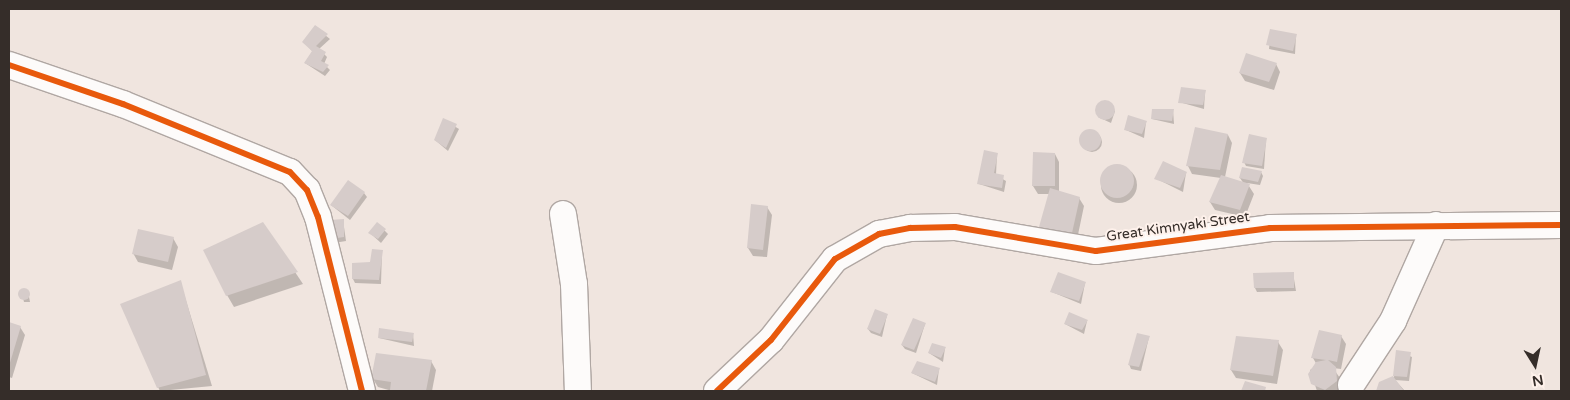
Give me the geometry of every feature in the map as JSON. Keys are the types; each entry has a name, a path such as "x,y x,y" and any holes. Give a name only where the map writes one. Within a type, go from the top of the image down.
{"street":[{"path":"9,65 123,104 290,172 307,190 318,217 362,391"},
{"path":"563,214 574,284 578,391"},
{"path":"1351,385 1393,321 1436,225"},
{"name":"Great Kimnyaki Street","path":"717,391 771,340 835,259 879,234 910,228 954,227 1096,250 1270,228 1561,225"}],"building":[{"path":"315,25 328,34 316,46 326,52 321,61 329,65 323,72 304,63 312,51 302,42"},
{"path":"1270,29 1297,34 1293,51 1266,45"},
{"path":"1246,53 1277,63 1269,82 1239,73"},
{"path":"1181,87 1206,90 1203,105 1178,103"},
{"path":"1105,100 1112,103 1115,110 1112,117 1105,120 1098,117 1095,110 1098,103"},
{"path":"1152,109 1174,109 1172,121 1151,119"},
{"path":"1128,115 1147,121 1142,134 1124,130"},
{"path":"443,118 457,124 446,148 434,140"},
{"path":"1195,127 1228,134 1220,170 1186,166"},
{"path":"1090,129 1098,132 1101,140 1098,148 1090,151 1082,148 1079,140 1082,132"},
{"path":"1249,134 1267,138 1262,166 1242,163"},
{"path":"984,150 998,153 994,173 1004,175 1002,188 977,184"},
{"path":"1033,152 1055,153 1055,186 1032,186"},
{"path":"1163,161 1187,172 1180,188 1154,179"},
{"path":"1117,164 1129,169 1134,181 1129,193 1117,198 1105,193 1100,181 1105,169"},
{"path":"1242,167 1262,171 1258,182 1239,178"},
{"path":"1221,175 1250,184 1240,210 1209,202"},
{"path":"348,180 365,192 348,216 330,205"},
{"path":"1050,188 1080,197 1070,242 1037,234"},
{"path":"751,204 768,206 763,250 747,248"},
{"path":"344,219 344,237 330,239 330,220"},
{"path":"263,222 298,272 226,296 203,250"},
{"path":"377,222 386,229 378,239 368,233"},
{"path":"138,229 174,237 168,262 132,254"},
{"path":"372,249 383,250 379,280 352,279 352,263 370,262"},
{"path":"1058,272 1086,282 1079,301 1050,292"},
{"path":"1294,272 1294,288 1254,288 1253,273"},
{"path":"181,280 206,375 157,388 120,304"},
{"path":"22,288 26,288 30,294 26,300 22,300 18,296 18,292"},
{"path":"875,309 888,314 880,334 867,329"},
{"path":"1069,312 1088,320 1082,330 1064,324"},
{"path":"913,318 926,323 914,350 901,345"},
{"path":"9,322 21,326 9,366"},
{"path":"379,328 414,333 412,342 378,338"},
{"path":"1319,330 1342,335 1337,362 1328,360 1336,367 1337,381 1325,390 1311,384 1308,374 1316,362 1326,360 1311,358"},
{"path":"1137,333 1150,336 1139,367 1128,365"},
{"path":"1236,336 1279,340 1273,376 1230,370"},
{"path":"932,343 946,347 941,358 928,353"},
{"path":"1396,350 1411,352 1407,377 1393,376"},
{"path":"376,353 432,360 426,391 390,390 391,382 371,379"},
{"path":"917,361 940,368 935,382 911,373"},
{"path":"1393,376 1404,391 1376,391 1379,382"},
{"path":"1245,381 1266,387 1265,391 1241,391"}],"cycle path":[{"path":"9,65 123,104 290,172 307,190 318,217 362,391"},
{"path":"717,391 771,340 835,259 879,234 910,228 955,227 1096,251 1270,228 1561,225"}]}
